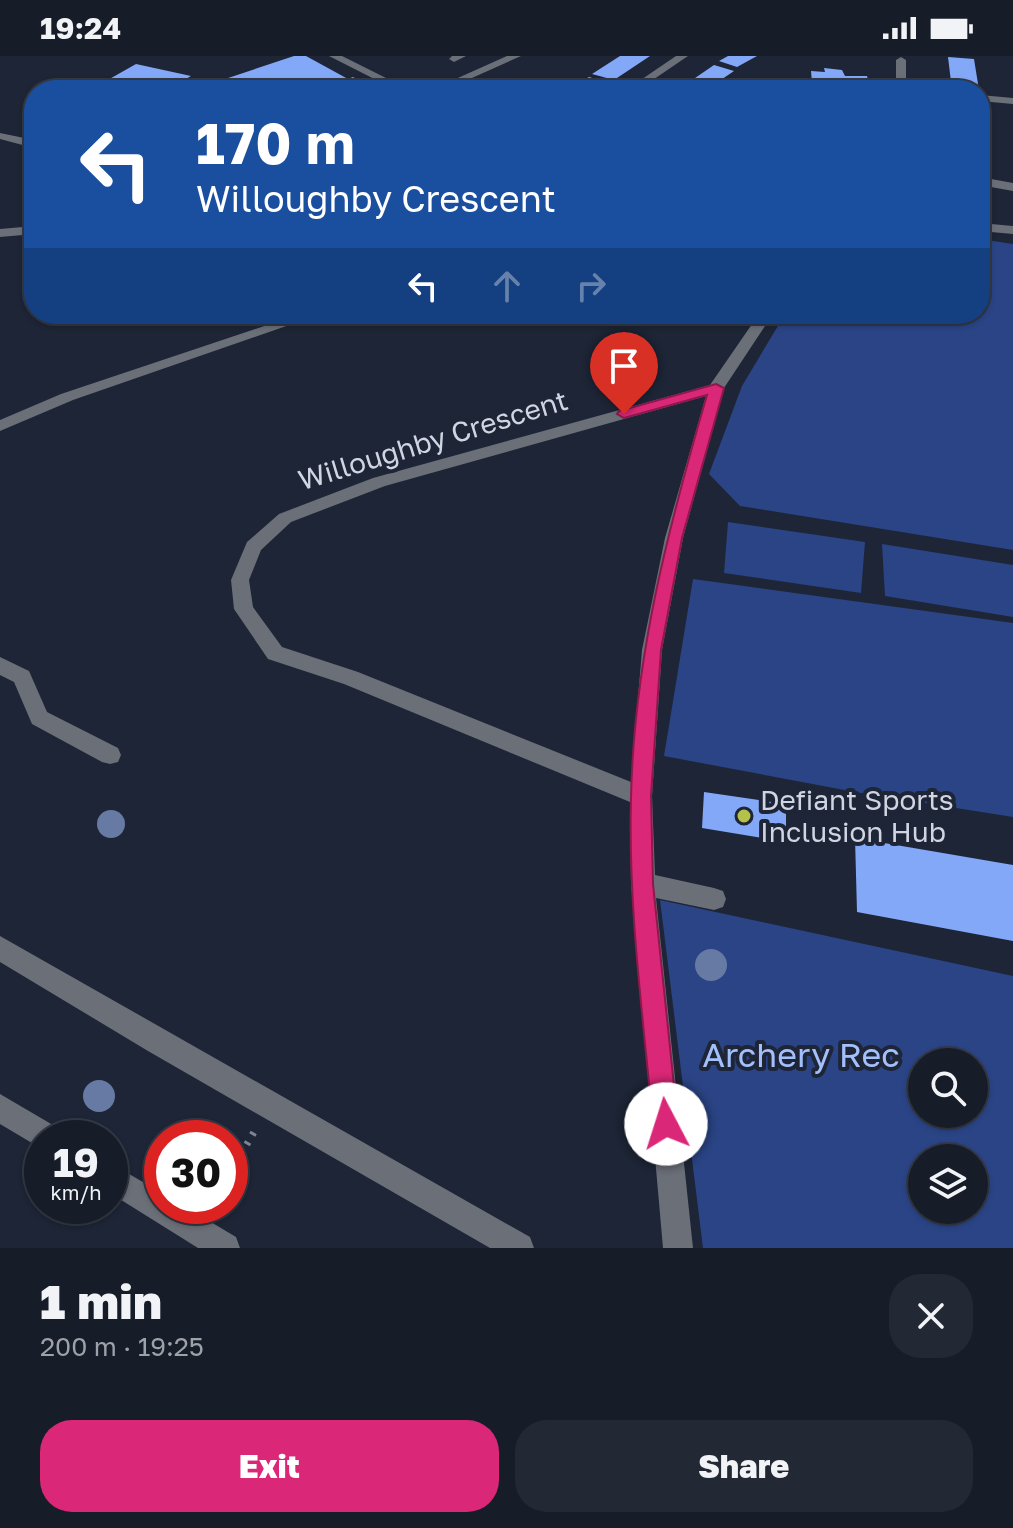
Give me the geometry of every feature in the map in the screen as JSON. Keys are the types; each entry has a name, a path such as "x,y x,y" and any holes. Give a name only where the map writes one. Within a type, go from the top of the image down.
{"street":[{"path":"334,56 384,80"},
{"path":"460,80 516,56"},
{"path":"646,80 683,56"},
{"path":"901,60 901,80"},
{"path":"990,99 1013,101"},
{"path":"0,136 24,142"},
{"path":"990,183 1013,187"},
{"path":"990,228 1013,230"},
{"path":"0,233 24,231"},
{"path":"0,426 67,397 282,324"},
{"path":"678,1248 643,884 641,796 652,650 674,538 716,388 759,324"},
{"name":"Willoughby Crescent","path":"641,796 351,678 275,653 244,609 240,580 253,547 285,518 379,482 716,388"},
{"path":"0,665 22,677 39,718 110,755"},
{"path":"643,884 714,899"},
{"path":"0,948 519,1248"},
{"path":"0,1108 24,1123"},
{"path":"128,1188 225,1248"}],"path":[{"path":"248,1143 270,1106"}],"green space":[{"path":"990,241 1013,244 1013,550 740,506 709,474 742,386 779,324 990,324"},
{"path":"728,522 865,542 861,593 724,573"},
{"path":"882,544 1013,565 1013,617 885,596"},
{"path":"693,579 1013,623 1013,817 855,792 664,756"},
{"name":"Archery Rec","path":"660,900 1013,976 1013,1248 703,1248"}],"building":[{"path":"294,56 306,56 348,79 353,77 358,80 222,80"},
{"path":"620,56 650,56 614,80 592,74"},
{"path":"728,56 757,56 737,67 719,61"},
{"path":"948,57 974,59 977,80 951,80"},
{"path":"136,64 191,76 184,80 108,80"},
{"path":"714,65 734,71 721,80 692,80"},
{"path":"824,68 842,70 845,76 867,76 868,80 812,80 811,71 825,72"},
{"name":"Defiant Sports Inclusion Hub","path":"704,792 786,804 786,842 702,828"},
{"path":"855,838 1013,865 1013,941 857,912"}],"place":[{"name":"Defiant Sports Inclusion Hub","path":"744,816"}],"route":[{"path":"624,414 716,388 674,538 652,650 641,796 643,884 666,1124"}]}
